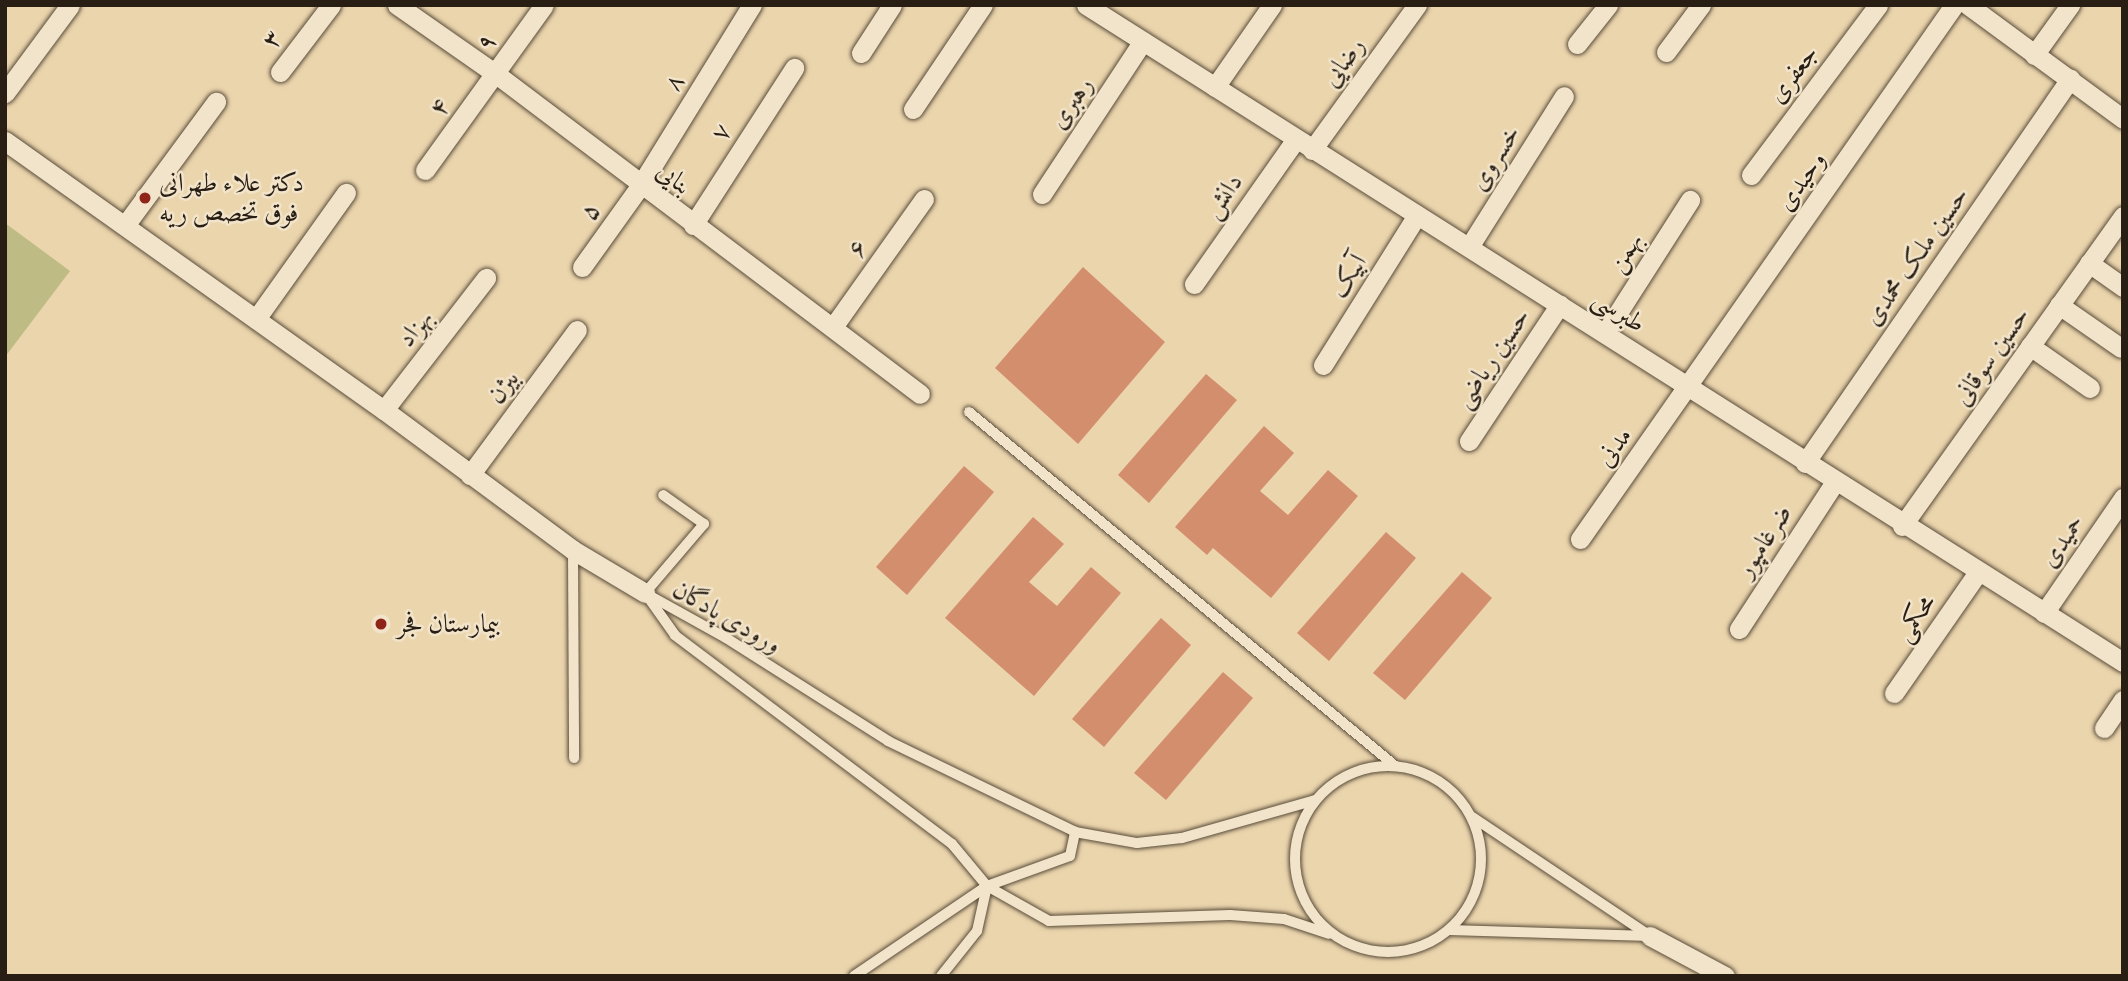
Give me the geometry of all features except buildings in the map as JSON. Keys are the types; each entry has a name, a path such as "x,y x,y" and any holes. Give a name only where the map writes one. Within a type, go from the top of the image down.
{"street":[{"path":"5,93 70,5"},
{"name":"۳","path":"280,72 331,5"},
{"name":"بنایی","path":"397,5 496,74 640,186 920,394"},
{"name":"۹","path":"496,74 544,5"},
{"name":"۸","path":"640,186 752,5"},
{"path":"861,53 892,5"},
{"path":"913,109 983,5"},
{"path":"1215,88 1272,5"},
{"name":"رضایی","path":"1312,150 1417,5"},
{"path":"1577,44 1608,5"},
{"path":"1666,52 1701,5"},
{"name":"جعفری","path":"1751,175 1878,5"},
{"name":"وحیدی","path":"1690,387 1954,5"},
{"path":"1968,5 2034,55 2119,108"},
{"path":"2034,55 2070,5"},
{"name":"طبرسی","path":"1088,6 1312,150 1605,332 1834,483 2123,662"},
{"name":"رهبری","path":"1042,194 1143,41"},
{"name":"۷","path":"693,225 794,68"},
{"name":"۴","path":"425,170 496,74"},
{"name":"حسین ملک محمدی","path":"1805,463 2070,79"},
{"name":"خسروی","path":"1469,247 1564,96"},
{"path":"126,224 216,103"},
{"name":"دانش","path":"1194,284 1296,139"},
{"path":"5,141 126,224 573,550 645,593"},
{"name":"۵","path":"582,267 640,186"},
{"path":"256,319 346,193"},
{"name":"۶","path":"833,327 924,199"},
{"name":"بهمن","path":"1605,332 1690,200"},
{"name":"آبیک","path":"1323,365 1417,215"},
{"name":"حسین سوقانی","path":"1902,526 2123,216"},
{"path":"2089,263 2123,287"},
{"name":"بهزاد","path":"384,410 486,278"},
{"name":"حسین ریاضی","path":"1469,441 1560,304"},
{"path":"2059,305 2121,348"},
{"name":"بیژن","path":"470,475 578,330"},
{"path":"2030,346 2090,388"},
{"name":"مدنی","path":"1580,538 1690,387"},
{"name":"ضرغامپور","path":"1739,629 1834,483"},
{"name":"حمیدی","path":"2045,613 2123,498"},
{"name":"محکمی","path":"1895,693 1978,572"},
{"path":"2104,728 2123,700"},
{"path":"1650,936 1725,976"}],"lane":[{"path":"969,412 1394,765"},
{"path":"645,593 704,524 663,495"},
{"path":"573,550 574,758"},
{"name":"ورودی پادگان","path":"645,593 726,638 888,741 1075,832 1137,843 1182,838 1315,800"},
{"name":"ورودی پادگان","path":"645,593 675,635 952,844 987,886"},
{"path":"1334,936 1312,915 1298,887 1294,857 1300,827 1315,800 1337,780 1355,772 1394,765 1425,773 1443,785 1471,816 1650,936"},
{"path":"987,886 1049,921 1230,915 1284,919 1362,949 1392,952 1422,946 1449,930 1469,906 1480,877 1481,846 1471,816"},
{"path":"854,976 987,886 1070,856 1075,832"},
{"path":"941,976 977,931 987,886"},
{"path":"1449,930 1650,936"}],"shaded area":[{"path":"5,223 70,271 5,357"}],"place":[{"name":"دکتر علاء طهرانی فوق تخصص ریه","path":"145,198"},
{"name":"بیمارستان فجر","path":"381,624"}]}
